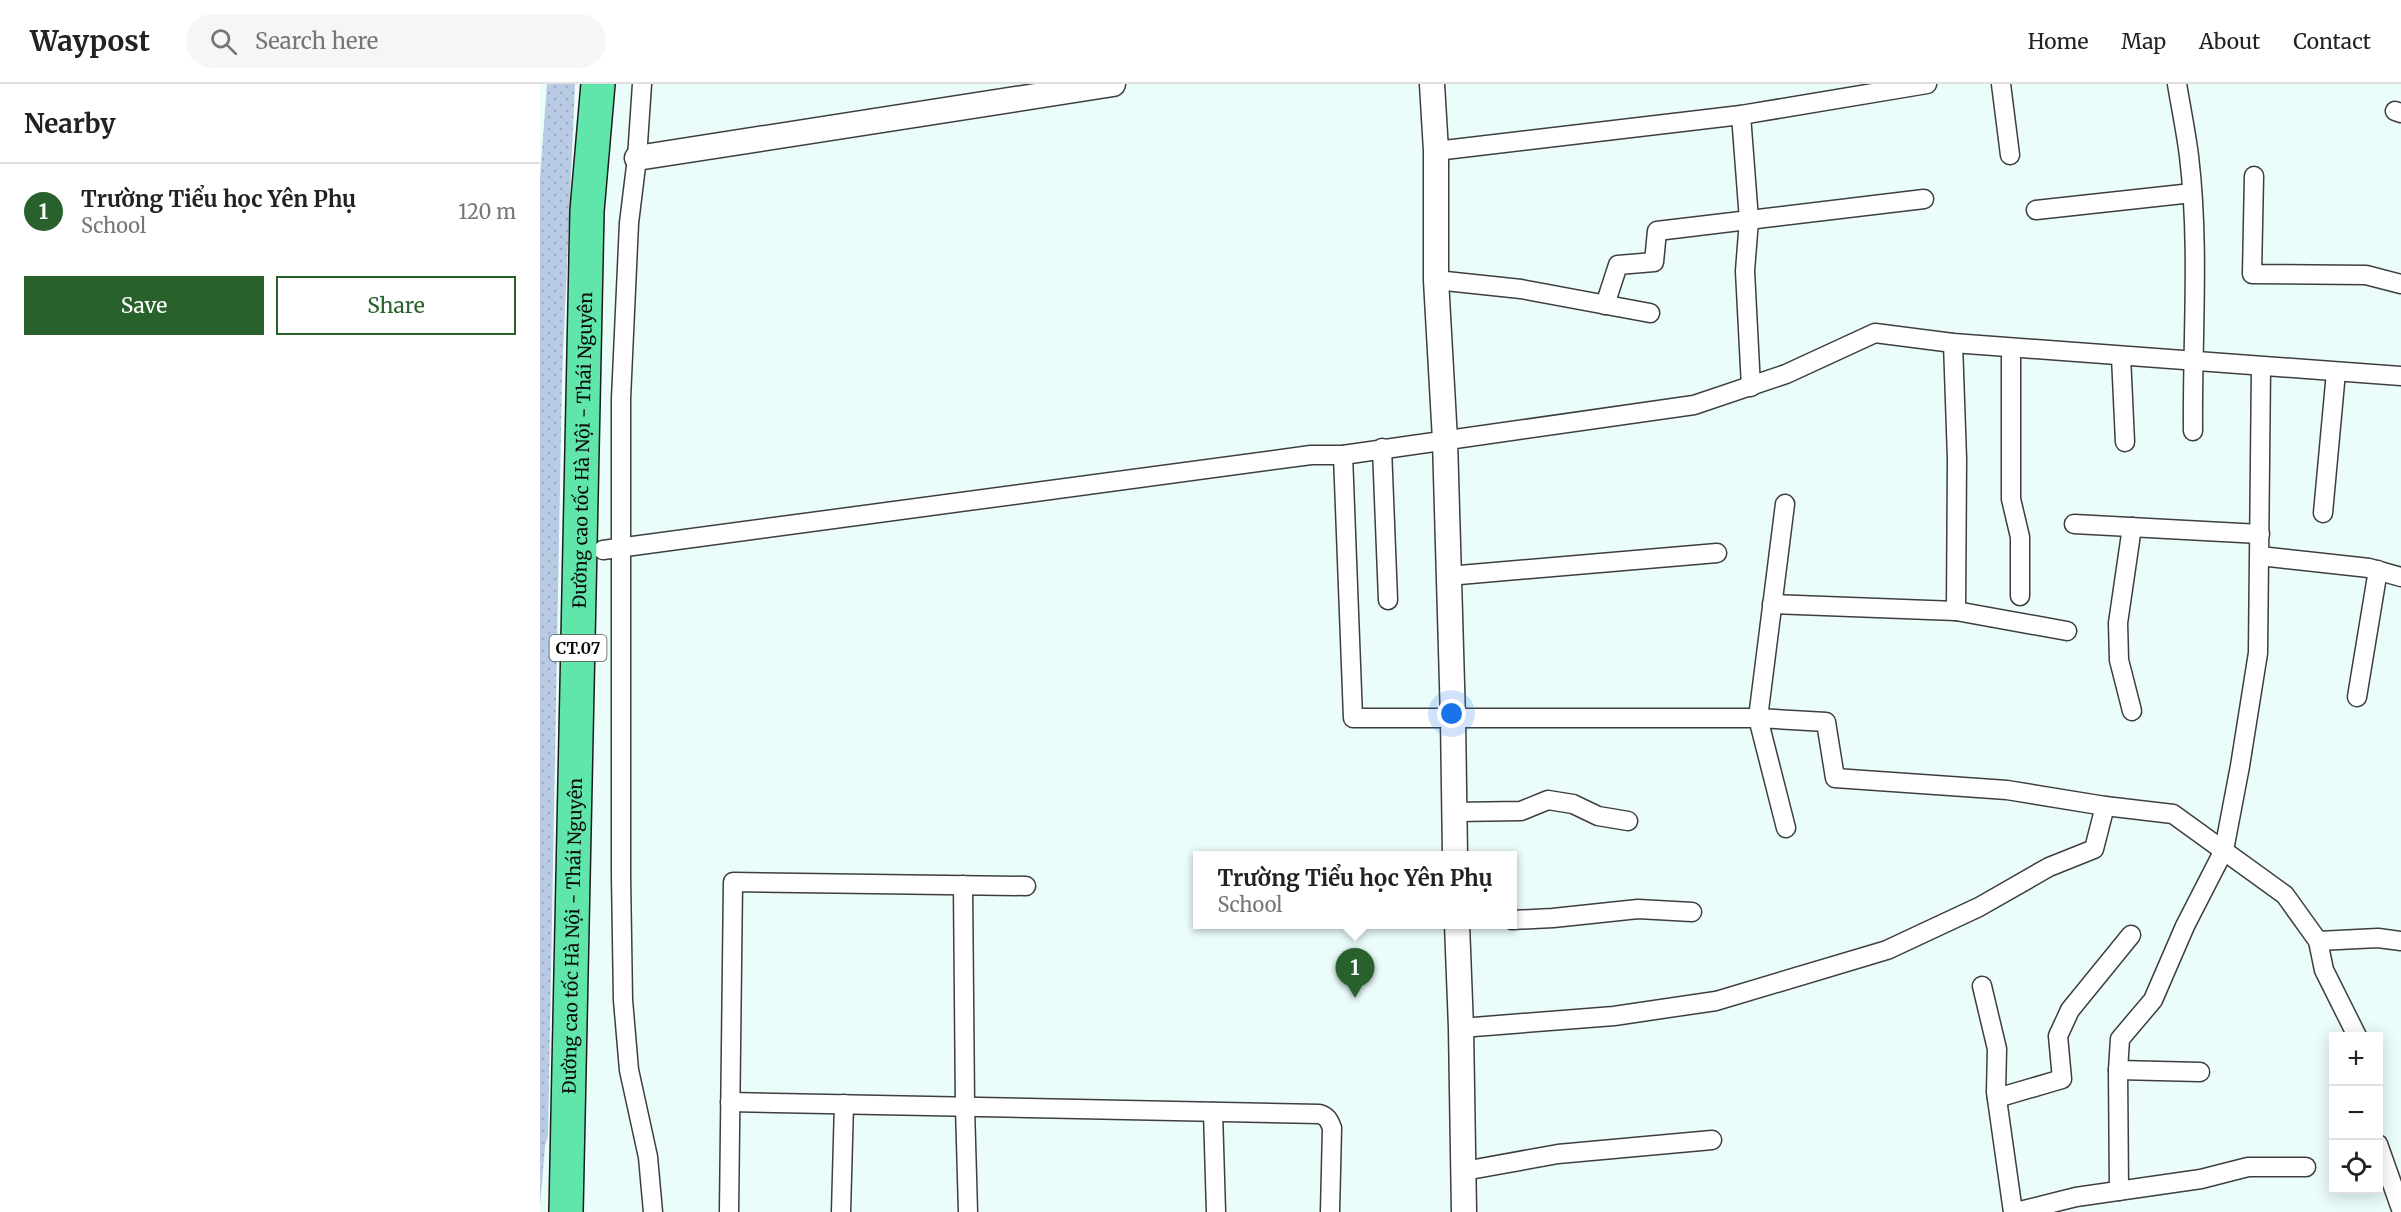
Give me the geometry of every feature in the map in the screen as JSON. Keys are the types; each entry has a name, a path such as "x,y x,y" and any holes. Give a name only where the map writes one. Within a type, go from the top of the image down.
{"highway":[{"name":"Đường cao tốc Hà Nội - Thái Nguyên","path":"566,1212 587,211 598,84"}],"street":[{"path":"642,84 637,158 629,223 621,399 621,831 623,1000 629,1070 648,1157 653,1212"},
{"path":"637,158 1113,84"},
{"path":"1432,84 1436,151 1436,280 1444,440 1455,851"},
{"path":"1436,151 1741,115 1927,84"},
{"path":"2001,84 2010,155"},
{"path":"2177,84 2189,157 2192,193 2193,431"},
{"path":"1741,115 1749,220 1744,271 1751,387"},
{"path":"2254,176 2252,274 2366,275 2401,284"},
{"path":"2036,210 2192,193"},
{"path":"1605,305 1618,265 1654,262 1657,231 1924,199"},
{"path":"1436,280 1521,289 1650,313"},
{"path":"603,550 1299,457 1343,455 1694,405 1786,374 1875,333 2011,348 2401,376"},
{"path":"1953,343 1958,459 1956,611"},
{"path":"2011,348 2011,499 2020,537 2020,596"},
{"path":"2121,356 2125,442"},
{"path":"2119,1191 2120,1039 2153,1000 2185,926 2224,850 2240,766 2258,653 2261,367"},
{"path":"2324,513 2336,372"},
{"path":"1382,448 1388,600"},
{"path":"1343,455 1353,718 1758,718 1826,722 1835,778 2007,790 2105,806 2173,814 2285,895 2318,941 2324,970 2355,1032"},
{"path":"1785,504 1758,718 1786,828"},
{"path":"2074,525 2260,534"},
{"path":"2132,527 2118,623 2119,660 2132,711"},
{"path":"1448,576 1717,552"},
{"path":"2260,556 2378,570 2401,577"},
{"path":"2357,697 2378,570"},
{"path":"1772,604 1956,611 2067,631"},
{"path":"1455,812 1521,811 1548,800 1573,804 1598,816 1628,821"},
{"path":"1461,1028 1614,1016 1716,1000 1887,950 1979,907 2049,867 2094,849 2105,806"},
{"path":"729,1212 733,882 1026,886"},
{"path":"963,885 968,1212"},
{"path":"1517,920 1638,909 1692,912"},
{"path":"1457,929 1464,1212"},
{"path":"1997,1098 2062,1079 2058,1036 2070,1010 2131,935"},
{"path":"2318,941 2378,938 2401,941"},
{"path":"1983,986 1997,1049 1997,1098 2015,1212 2095,1203 2119,1191 2201,1179 2248,1167 2306,1167"},
{"path":"2118,1070 2200,1072"},
{"path":"730,1102 1311,1113 1325,1116 1332,1128 1330,1212"},
{"path":"841,1212 844,1104"},
{"path":"1213,1112 1216,1212"},
{"path":"1464,1171 1558,1154 1712,1140"},
{"path":"2383,1156 2401,1209"}],"shaded area":[{"path":"547,84 575,84 562,377 548,1135 540,1206 540,178"}],"place":[{"name":"Trường Tiểu học Yên Phụ","path":"1355,998"}]}
